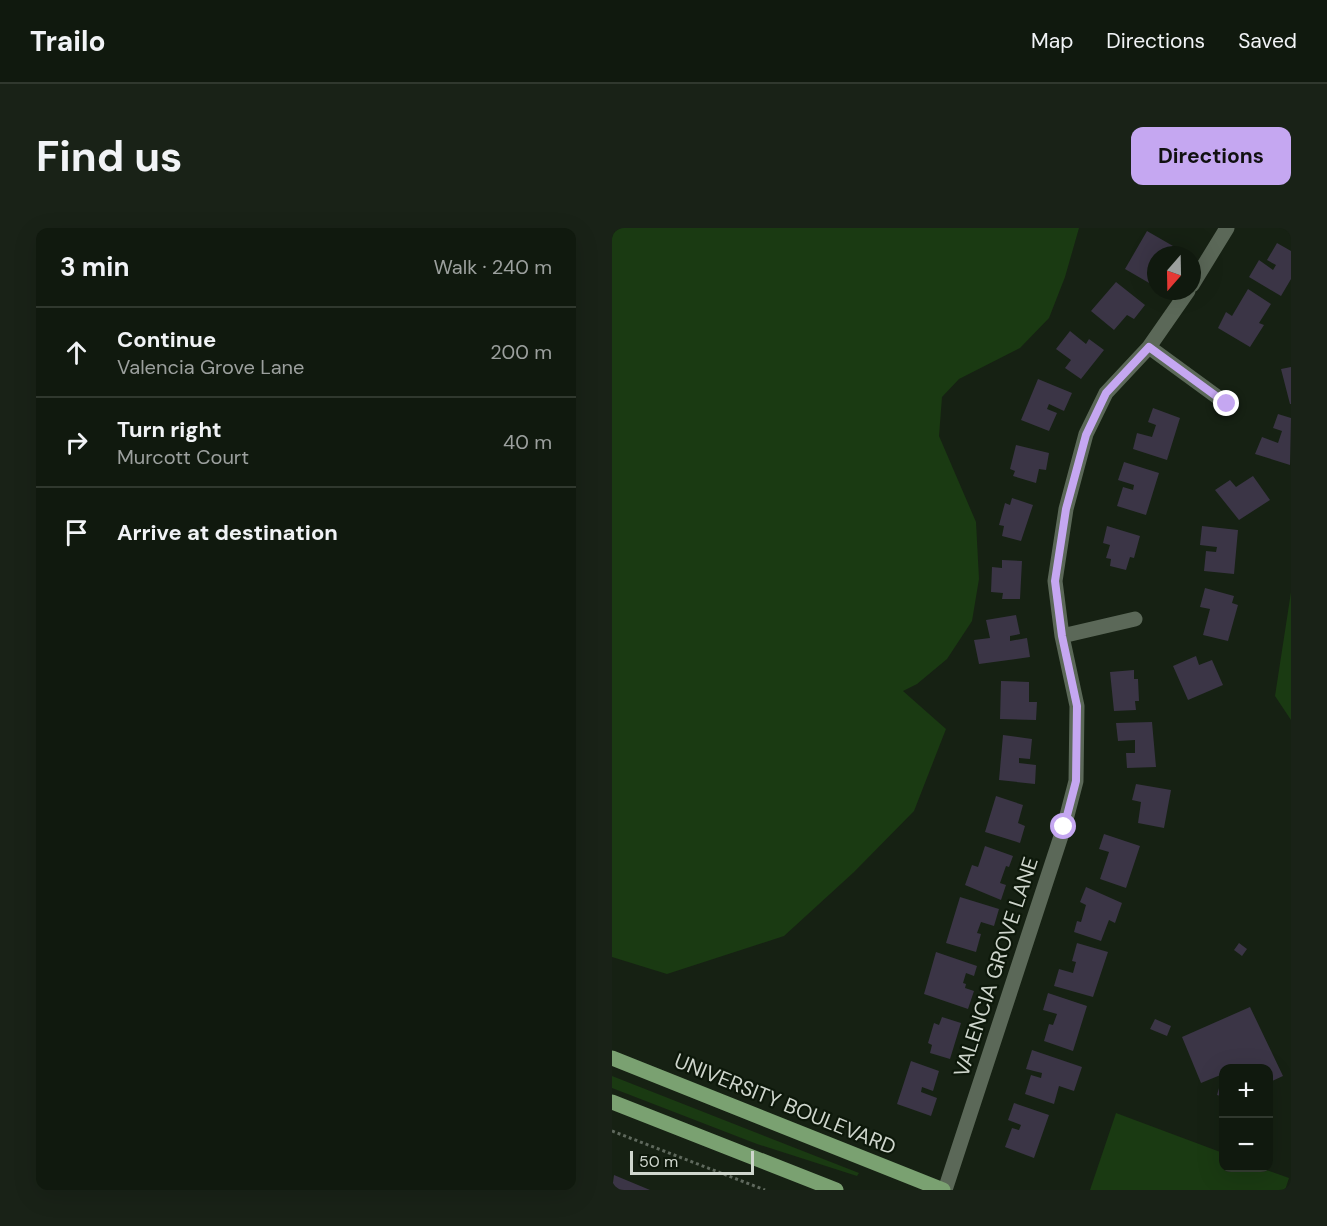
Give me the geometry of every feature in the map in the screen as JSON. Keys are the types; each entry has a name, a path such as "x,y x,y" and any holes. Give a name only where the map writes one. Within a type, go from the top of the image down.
{"main road":[{"name":"UNIVERSITY BOULEVARD","path":"612,1058 944,1190"},
{"path":"612,1102 836,1190"}],"street":[{"path":"1201,270 1227,228"},
{"name":"VALENCIA GROVE LANE","path":"944,1190 1064,827 1076,781 1077,706 1062,636 1055,581 1066,509 1086,435 1106,393 1149,347 1182,300"},
{"path":"1149,347 1227,404"},
{"path":"1062,636 1135,619"}],"path":[{"path":"612,1131 765,1190"}],"green space":[{"path":"612,228 1079,228 1065,277 1049,318 1020,348 959,379 942,397 939,436 976,522 979,579 972,621 947,659 917,684 903,691 946,729 914,811 854,872 784,936 667,974 612,957"},
{"path":"1291,592 1291,720 1275,696"},
{"path":"612,1076 859,1173 857,1176 757,1144 612,1088"},
{"path":"1116,1113 1219,1152 1219,1172 1272,1172 1289,1178 1285,1190 1090,1190"}],"building":[{"path":"1147,231 1173,246 1147,246 1147,282 1125,269"},
{"path":"1277,243 1291,251 1291,279 1281,296 1249,277 1259,260 1273,270 1276,265 1267,260"},
{"path":"1116,282 1145,305 1134,319 1127,315 1114,330 1091,311"},
{"path":"1248,289 1271,304 1259,323 1264,325 1250,347 1218,328 1226,312 1232,316"},
{"path":"1070,331 1086,344 1089,339 1104,350 1081,379 1065,368 1071,360 1056,349"},
{"path":"1291,367 1291,404 1290,404 1281,369"},
{"path":"1038,379 1072,393 1064,411 1049,404 1047,409 1057,413 1049,431 1021,420"},
{"path":"1153,408 1180,418 1167,460 1133,449 1137,433 1152,437 1156,425 1148,422"},
{"path":"1278,414 1291,418 1290,465 1255,454 1262,437 1278,443 1282,431 1273,428"},
{"path":"1016,445 1049,453 1046,470 1039,469 1036,483 1013,476 1015,471 1010,469"},
{"path":"1124,462 1159,473 1146,515 1117,506 1123,487 1133,490 1134,485 1118,480"},
{"path":"1253,476 1270,500 1239,520 1215,490 1230,480 1236,487"},
{"path":"1012,498 1033,505 1021,541 1002,536 1004,526 999,525 1005,503 1010,505"},
{"path":"1107,526 1140,536 1134,558 1130,557 1126,570 1110,566 1111,559 1106,558 1110,545 1103,543"},
{"path":"1202,526 1238,530 1234,574 1204,571 1206,551 1216,552 1217,547 1200,545"},
{"path":"1002,560 1022,561 1020,599 1002,599 1003,593 991,592 992,567 1002,568"},
{"path":"1205,588 1234,596 1232,603 1238,605 1228,641 1203,635 1210,609 1200,607"},
{"path":"1016,615 1020,634 1010,636 1010,641 1027,638 1030,657 979,664 974,640 990,638 986,620"},
{"path":"1196,656 1199,665 1212,660 1223,685 1188,700 1173,666"},
{"path":"1134,670 1134,679 1138,679 1139,701 1135,701 1136,710 1114,711 1110,672"},
{"path":"1001,681 1029,682 1029,702 1037,702 1036,720 1000,719"},
{"path":"1152,722 1156,767 1127,768 1126,753 1135,753 1135,740 1118,741 1116,723"},
{"path":"1003,735 1032,739 1030,759 1019,758 1019,763 1036,765 1035,784 999,780"},
{"path":"1136,784 1171,790 1164,828 1138,823 1141,802 1132,800"},
{"path":"996,796 1023,805 1018,823 1025,826 1020,843 985,832"},
{"path":"1104,834 1140,846 1126,888 1100,879 1109,852 1099,849"},
{"path":"985,846 1013,856 1009,867 1006,866 1000,883 1006,885 1001,900 965,885 972,865 978,867"},
{"path":"1086,887 1122,903 1115,923 1109,920 1101,941 1074,932 1077,921 1081,922 1086,905 1080,902"},
{"path":"960,897 999,909 994,926 981,922 977,933 981,934 976,952 946,943"},
{"path":"1077,943 1108,952 1093,997 1054,986 1059,969 1073,973 1076,962 1072,961"},
{"path":"1239,943 1247,949 1242,956 1234,950"},
{"path":"936,952 977,966 974,976 966,973 963,983 966,984 965,988 974,991 968,1009 924,994"},
{"path":"1048,993 1087,1006 1073,1051 1044,1041 1049,1024 1053,1025 1057,1014 1043,1010"},
{"path":"1250,1007 1283,1076 1273,1081 1273,1064 1219,1064 1219,1076 1201,1083 1182,1037"},
{"path":"942,1017 961,1023 950,1059 930,1053 932,1045 928,1043 934,1023 939,1025"},
{"path":"1155,1019 1171,1026 1167,1036 1150,1029"},
{"path":"1032,1050 1082,1067 1074,1091 1059,1086 1054,1104 1025,1094 1031,1075 1041,1078 1042,1073 1026,1069"},
{"path":"911,1061 939,1071 933,1091 922,1087 921,1092 937,1098 931,1116 897,1104"},
{"path":"1014,1103 1049,1115 1034,1158 1005,1147 1012,1128 1019,1130 1021,1125 1008,1120"},
{"path":"614,1175 650,1190 612,1190"}],"route":[{"path":"1064,827 1076,781 1077,706 1062,636 1055,581 1066,509 1086,435 1106,393 1149,347 1227,404"}]}
